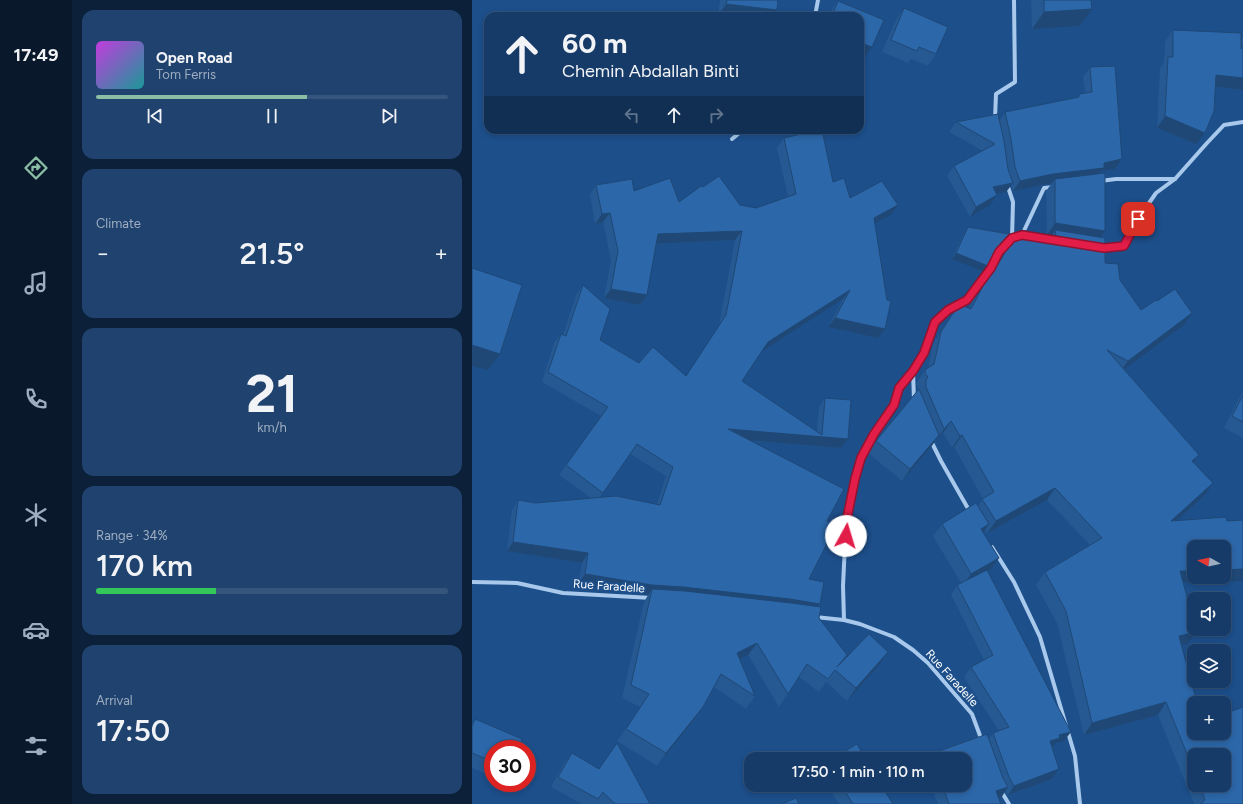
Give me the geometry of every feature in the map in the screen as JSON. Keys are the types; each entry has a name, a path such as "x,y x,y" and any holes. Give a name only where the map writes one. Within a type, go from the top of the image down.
{"street":[{"path":"816,12 818,0"},
{"path":"995,125 996,94 1015,82 1014,0"},
{"path":"1097,247 1104,248 1124,246 1138,219 1156,193 1176,179 1206,143 1224,125 1243,122"},
{"path":"732,139 738,134"},
{"path":"1005,178 1013,202 1012,238"},
{"path":"1094,182 1116,179 1176,179"},
{"path":"1022,235 1044,188 1058,186"},
{"path":"844,620 843,586 846,523 861,458 874,434 894,405 899,388 913,371 924,353 935,322 948,310 967,300 991,268 999,252 1012,238 1022,235 1029,236"},
{"path":"913,371 914,400 917,407"},
{"path":"928,434 941,461 973,516"},
{"path":"989,542 1014,582 1040,637 1075,756 1080,804"},
{"name":"Rue Faradelle","path":"472,582 517,583 563,593 660,599"},
{"name":"Rue Faradelle","path":"814,617 844,620 860,624 894,637 913,650 928,663 972,714 983,743"},
{"path":"999,788 1008,804"}],"building":[{"path":"727,0 778,0 777,10 726,4"},
{"path":"1044,0 1091,0 1092,9 1044,12"},
{"path":"838,1 884,20 872,47 864,44 864,12 834,12"},
{"path":"904,8 948,27 936,54 919,47 917,51 891,40"},
{"path":"1173,30 1241,33 1241,49 1243,45 1243,78 1216,75 1214,111 1205,133 1165,116 1168,57 1173,57"},
{"path":"1115,66 1122,159 1104,163 1104,168 1053,174 1020,181 1015,167 1005,112 1079,97 1079,94 1092,92 1090,67"},
{"path":"998,114 1008,169 1013,183 993,187 997,195 976,207 954,166 995,144 956,122"},
{"path":"801,134 823,134 833,182 844,178 850,198 882,181 898,205 874,218 887,300 891,301 885,329 835,318 850,290 768,342 742,381 822,435 825,398 851,400 848,439 728,429 844,489 827,521 836,526 809,579 824,582 820,604 790,599 652,585 585,574 588,553 513,542 518,500 536,503 616,496 660,505 673,467 637,444 603,493 566,465 608,407 548,372 561,334 566,336 583,285 610,309 600,340 639,363 653,347 686,376 726,315 742,231 658,234 647,295 611,289 618,251 610,213 602,214 596,185 632,179 634,191 670,178 679,202 701,186 703,187 719,176 740,205 756,208 796,194 784,138"},
{"path":"1105,173 1105,231 1055,223 1055,179"},
{"path":"968,227 1009,234 1000,244 988,266 956,253"},
{"path":"1021,230 1056,236 1055,230 1105,238 1105,263 1118,264 1120,280 1141,310 1175,289 1192,313 1128,361 1107,350 1199,455 1192,461 1213,483 1171,521 1226,517 1227,521 1243,520 1243,569 1231,570 1231,540 1187,540 1187,571 1180,571 1187,597 1187,634 1179,636 1187,666 1187,688 1193,688 1195,696 1187,696 1187,740 1231,740 1231,711 1243,707 1243,804 1200,804 1205,800 1202,792 1231,792 1231,748 1187,748 1187,754 1166,702 1092,723 1066,611 1045,572 1102,538 1055,488 996,521 982,499 994,492 962,435 960,436 951,421 944,429 926,387 926,380 928,377 925,370 934,364 941,332 959,304 971,309 986,280 1002,258 1010,242"},
{"path":"472,268 522,285 500,354 472,345"},
{"path":"919,389 939,435 910,469 876,441"},
{"path":"1243,395 1243,422 1232,416"},
{"path":"976,503 989,524 981,529 999,558 971,574 942,524"},
{"path":"987,570 1071,732 1059,735 1060,738 1050,741 1059,769 1014,786 1009,777 993,733 1009,727 971,667 993,655 957,585"},
{"path":"652,589 685,591 821,607 819,618 847,655 837,667 869,634 888,652 856,688 835,670 828,679 807,664 788,694 757,643 737,653 755,696 721,674 703,707 666,753 626,729 649,694 631,685"},
{"path":"475,719 522,739 484,740 484,758 472,753 472,726"},
{"path":"987,734 1003,778 1008,787 996,791 1001,804 949,804 945,792 972,792 972,752 937,752"},
{"path":"617,743 650,804 615,804 603,792 598,799 558,777 572,753 599,769"},
{"path":"857,744 861,752 844,752"},
{"path":"845,792 885,792 893,804 853,804"},
{"path":"796,798 799,804 782,804"}],"route":[{"path":"846,536 846,523 861,458 874,434 894,405 899,388 913,371 924,353 935,322 948,310 967,300 991,268 999,252 1012,238 1022,235 1037,236 1104,248 1124,246 1138,219"}]}
